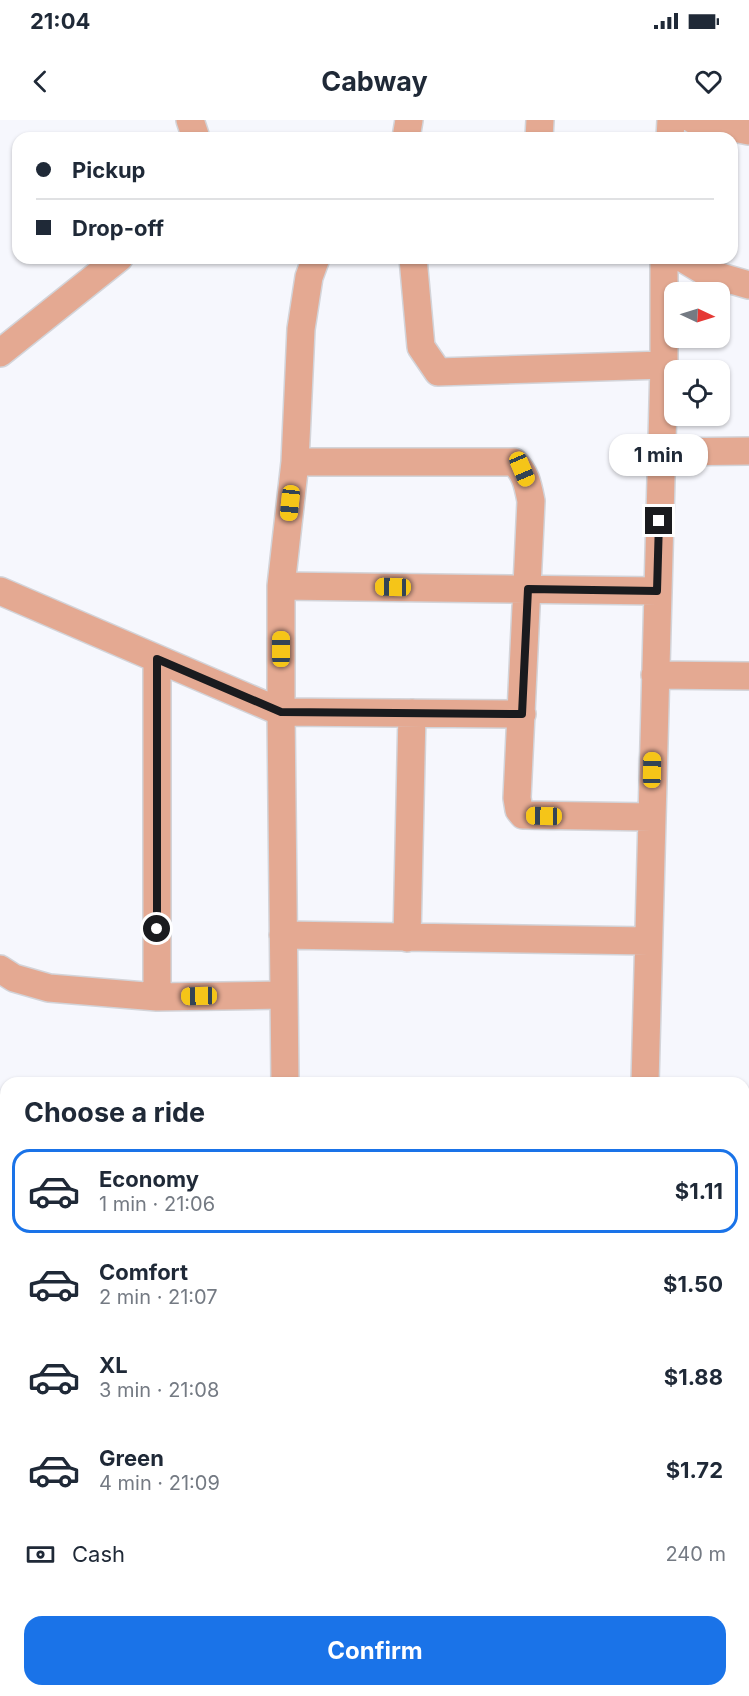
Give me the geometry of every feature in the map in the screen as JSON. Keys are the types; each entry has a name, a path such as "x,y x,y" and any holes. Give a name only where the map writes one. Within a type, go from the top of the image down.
{"street":[{"path":"694,120 739,132"},
{"path":"0,353 111,264"},
{"path":"285,1077 281,586 295,462 301,329 309,277 314,264"},
{"path":"414,264 421,347 438,372 664,365 645,1077"},
{"path":"664,264 664,360"},
{"path":"708,265 749,285"},
{"path":"662,452 749,451"},
{"path":"295,462 514,462 522,469 531,501 519,810 523,815 651,817"},
{"path":"281,586 657,591"},
{"path":"0,591 281,712 522,714"},
{"path":"157,659 157,997"},
{"path":"655,675 749,676"},
{"path":"407,938 412,713"},
{"path":"283,935 648,941"},
{"path":"0,969 14,978 49,988 157,997 284,995"}],"route":[{"path":"157,929 157,659 281,712 522,714 528,589 657,591 659,521"}]}
